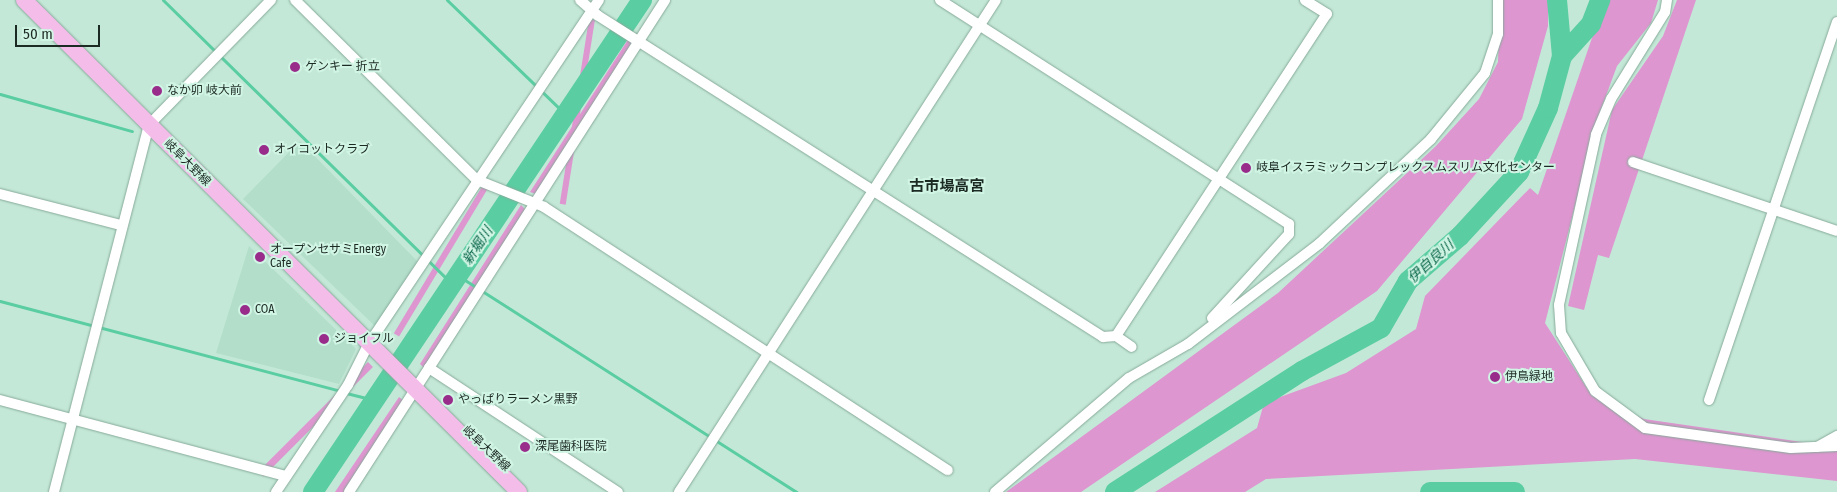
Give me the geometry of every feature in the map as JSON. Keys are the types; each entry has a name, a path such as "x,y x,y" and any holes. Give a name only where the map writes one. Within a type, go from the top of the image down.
{"main road":[{"name":"岐阜大野線","path":"24,0 149,126 417,388 519,492"},
{"name":"岐阜大野線","path":"417,388 532,492"}],"street":[{"path":"54,492 121,225 149,126 271,0"},
{"path":"295,0 477,180 529,200 766,355 948,470"},
{"path":"580,0 594,13 873,188 1103,337 1116,336 1132,347"},
{"path":"276,492 348,384 477,180 594,13 599,0"},
{"path":"349,492 478,295 529,200 636,38 665,0"},
{"path":"940,0 1289,224 1289,234 1188,344"},
{"path":"678,492 996,0"},
{"path":"1116,336 1326,14 1305,0"},
{"path":"995,492 1129,378 1188,344 1320,243 1456,113 1485,73 1498,34 1498,0"},
{"path":"1667,0 1665,12 1611,99 1596,136 1559,305 1561,333 1596,391 1645,428 1812,450 1837,446"},
{"path":"1709,400 1837,25"},
{"path":"1633,162 1837,231"},
{"path":"0,194 121,225"},
{"path":"429,368 618,492"},
{"path":"0,400 286,476"},
{"path":"1812,450 1837,436"}],"shaded area":[{"path":"1500,0 1548,0 1548,26 1522,119 1377,291 1081,492 1006,492 1278,293 1436,146 1479,99 1498,62"},
{"path":"1599,0 1658,0 1651,23 1617,66 1597,120 1545,323 1592,396 1644,419 1837,447 1837,481 1635,459 1266,479 1245,492 1155,492 1257,428 1264,403 1346,373 1416,329 1425,296 1530,188 1538,195 1593,35"},
{"path":"1677,0 1696,0 1609,258 1598,255 1584,310 1568,306 1612,110 1663,36"},
{"path":"589,19 595,20 566,205 560,204"},
{"path":"629,38 632,43 536,194 530,192"},
{"path":"300,141 419,263 377,328 243,199"},
{"path":"483,185 488,188 399,336 394,333"},
{"path":"521,205 525,209 425,369 420,364"},
{"path":"249,246 356,349 339,384 216,353"},
{"path":"368,362 373,367 263,477 258,472"},
{"path":"399,397 404,401 344,492 335,492"}],"waterway":[{"path":"163,0 452,284"},
{"path":"447,0 565,114"},
{"name":"新堀川","path":"313,492 642,0"},
{"name":"伊自良川","path":"1115,492 1302,371 1381,328 1408,281 1460,236 1519,172 1548,108 1562,56 1557,0"},
{"path":"1562,56 1591,24 1600,0"},
{"path":"0,94 132,131"},
{"path":"457,275 796,492"},
{"path":"0,301 340,391"},
{"path":"346,393 374,400"},
{"path":"1430,492 1515,492"}],"place":[{"name":"ゲンキー 折立","path":"295,67"},
{"name":"なか卯 岐大前","path":"157,91"},
{"name":"オイコットクラブ","path":"264,150"},
{"name":"岐阜イスラミックコンプレックスムスリム文化センター","path":"1246,168"},
{"name":"オープンセサミEnergy Cafe","path":"260,257"},
{"name":"COA","path":"245,310"},
{"name":"ジョイフル","path":"324,339"},
{"name":"伊鳥緑地","path":"1495,377"},
{"name":"やっぱりラーメン黒野","path":"448,400"},
{"name":"深尾歯科医院","path":"525,447"}],"district":[{"name":"古市場高宮","path":"947,187"}]}
